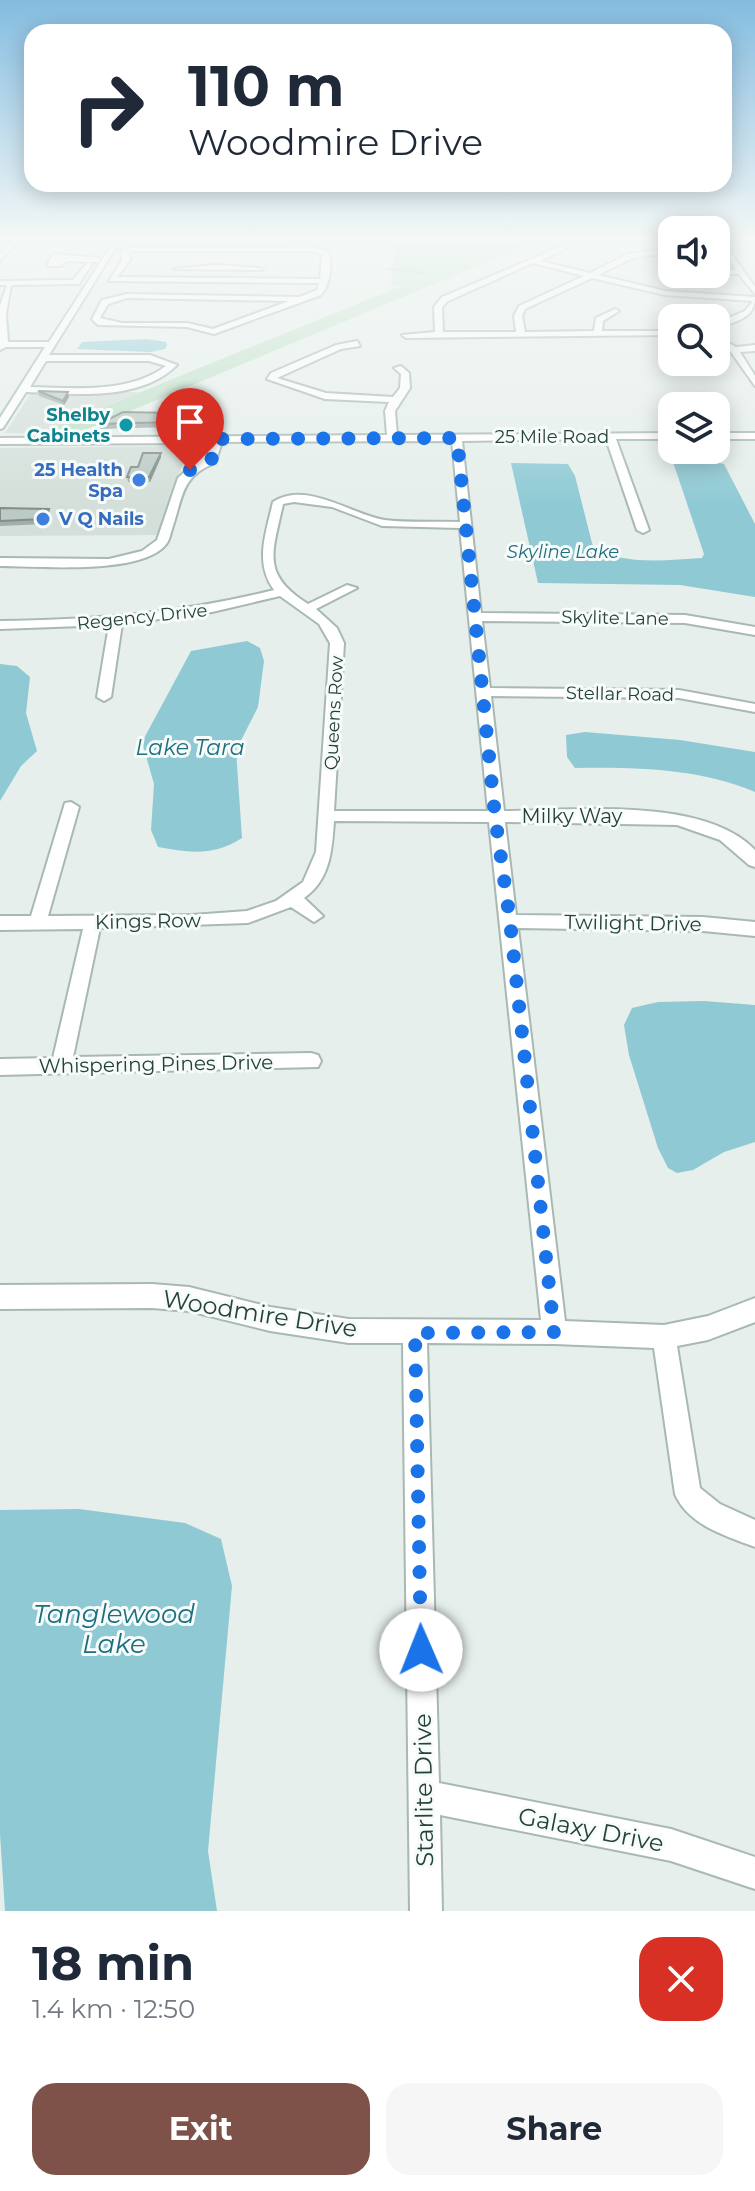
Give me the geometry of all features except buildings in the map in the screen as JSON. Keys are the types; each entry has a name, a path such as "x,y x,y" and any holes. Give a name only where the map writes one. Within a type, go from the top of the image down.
{"street":[{"path":"0,426 50,345 65,330"},
{"path":"199,330 208,333 219,330"},
{"path":"439,330 439,335"},
{"path":"520,330 521,335"},
{"path":"598,330 598,335"},
{"path":"406,335 658,333"},
{"path":"730,343 755,367"},
{"path":"357,344 339,347 274,375 272,379 325,396 395,400"},
{"path":"2,346 50,345"},
{"path":"730,346 739,350 755,348"},
{"path":"739,350 755,383"},
{"path":"22,389 119,389 166,371 173,365 150,358 42,358"},
{"path":"392,439 390,411 406,384 405,374 398,368"},
{"name":"25 Mile Road","path":"0,441 658,436"},
{"path":"730,436 755,436"},
{"path":"610,437 643,530"},
{"path":"457,438 495,816 510,921 554,1332"},
{"path":"0,562 109,563 146,554 162,542 183,478 196,467 213,439"},
{"path":"282,592 271,577 268,561 281,500 334,504 382,523 464,525"},
{"path":"309,608 351,588"},
{"name":"Queens Row","path":"282,592 309,608 336,633 337,643 324,852 309,886 293,899"},
{"name":"Regency Drive","path":"0,625 116,623 212,610 282,592"},
{"name":"Skylite Lane","path":"474,617 685,619 755,631"},
{"path":"104,697 116,623"},
{"name":"Stellar Road","path":"483,692 679,694 755,708"},
{"path":"38,922 71,807"},
{"name":"Milky Way","path":"327,816 641,816 687,820 727,836 755,861"},
{"path":"293,899 314,916"},
{"name":"Kings Row","path":"0,923 238,919 293,899"},
{"name":"Twilight Drive","path":"510,921 703,924 755,929"},
{"path":"61,1065 93,922"},
{"name":"Whispering Pines Drive","path":"0,1067 311,1061"},
{"name":"Woodmire Drive","path":"0,1297 189,1299 321,1328 415,1333 554,1332 664,1337 708,1328 755,1310"},
{"name":"Starlite Drive","path":"415,1333 426,1911"},
{"path":"664,1337 688,1494 698,1506 713,1516 755,1534"},
{"name":"Galaxy Drive","path":"425,1796 671,1845 755,1873"}],"shaded area":[{"path":"32,392 140,392 38,434 5,433"},
{"path":"188,446 159,535 0,536 0,448"}],"green space":[{"path":"293,330 324,330 75,434 38,434"}],"water":[{"path":"147,339 166,342 167,345 165,349 151,352 77,349 82,342"},
{"name":"Skyline Lake","path":"511,463 568,464 575,476 593,547 605,553 632,559 660,560 702,558 704,554 674,464 724,464 755,524 755,597 680,585 538,583"},
{"name":"Lake Tara","path":"247,641 260,648 264,661 258,707 236,750 242,838 222,848 202,852 158,847 151,830 154,784 142,742 191,651"},
{"path":"0,664 17,666 30,677 26,713 37,751 21,766 0,801"},
{"path":"585,732 680,740 755,752 755,792 689,774 643,769 575,768 567,757 566,735"},
{"path":"704,1001 755,1005 755,1142 724,1152 693,1170 677,1173 668,1168 658,1148 629,1055 624,1025 632,1008 658,1002"},
{"name":"Tanglewood Lake","path":"79,1509 185,1523 221,1539 232,1586 208,1851 217,1911 5,1911 0,1834 0,1510"}],"place":[{"name":"Shelby Cabinets","path":"126,425"},
{"name":"25 Health Spa","path":"139,480"},
{"name":"V Q Nails","path":"43,519"}],"route":[{"path":"190,470 211,461 218,439 457,438 479,669 510,921 554,1332 415,1333 421,1650"}]}
